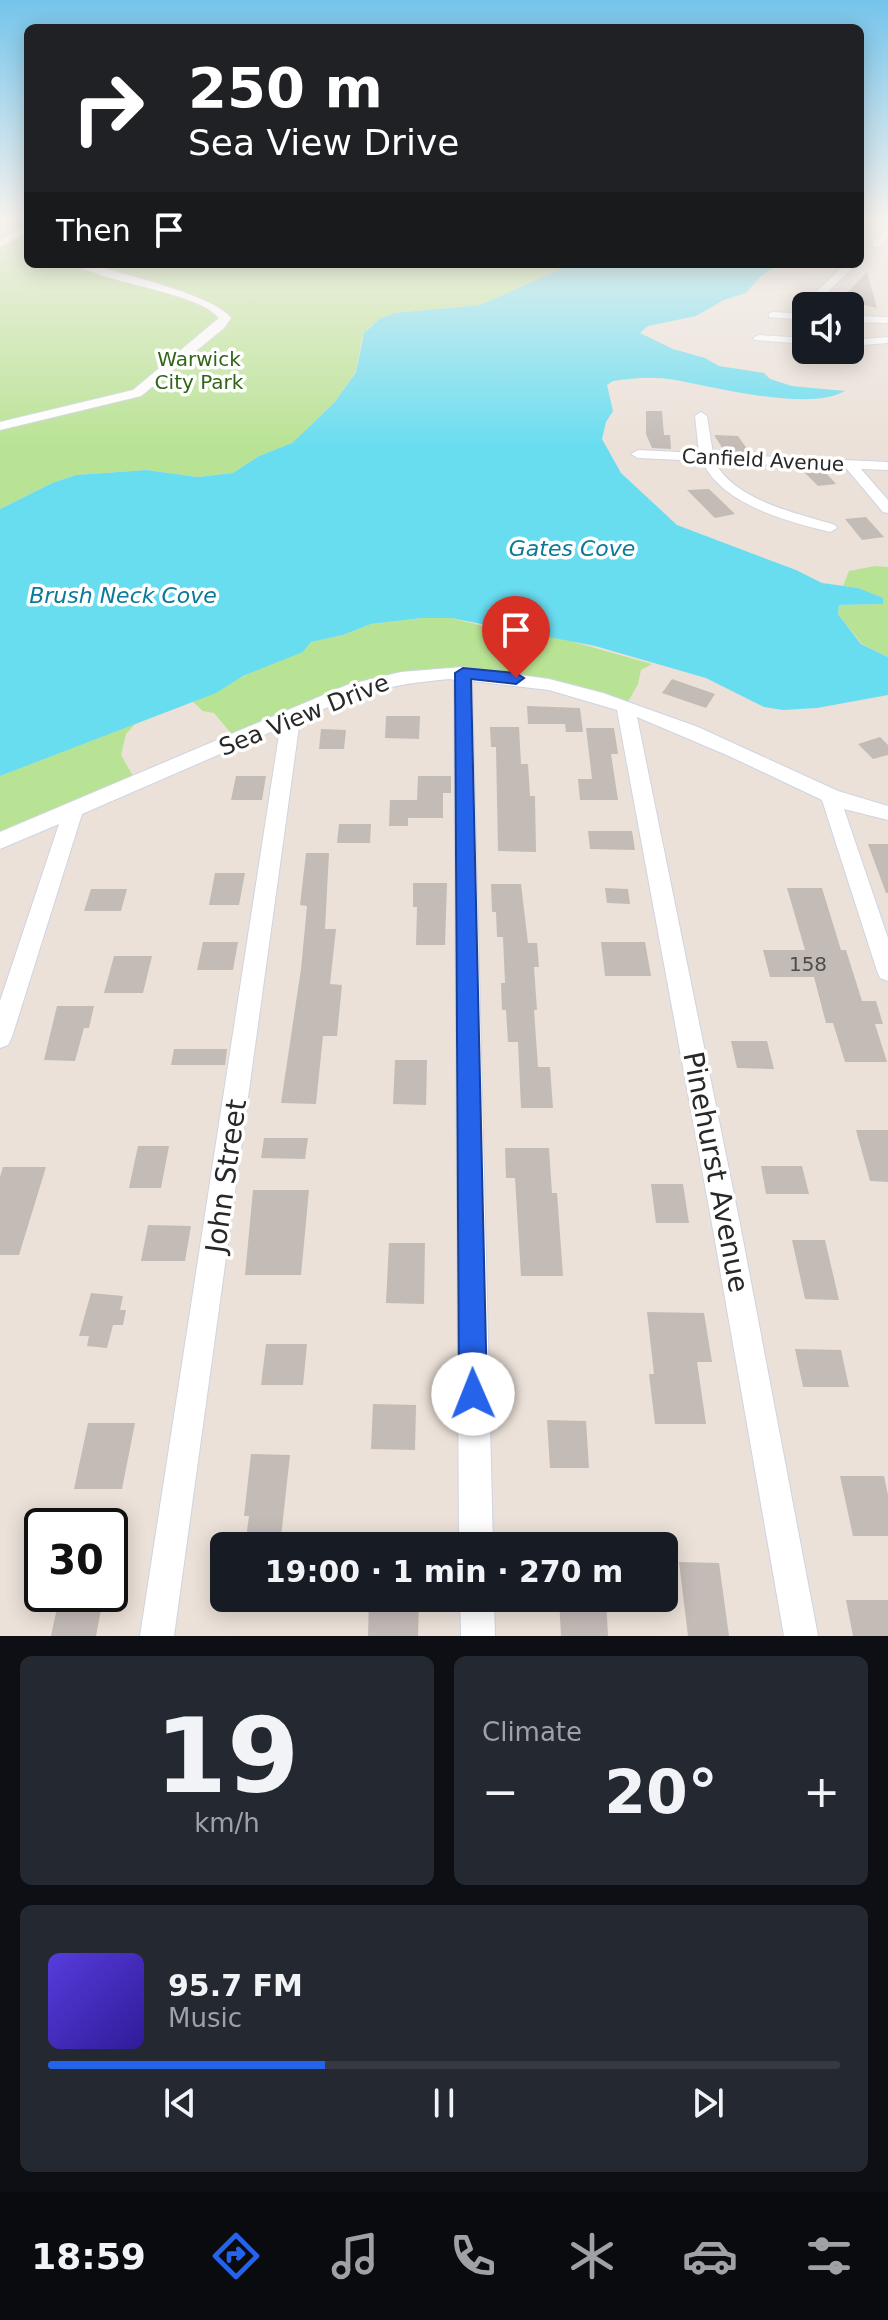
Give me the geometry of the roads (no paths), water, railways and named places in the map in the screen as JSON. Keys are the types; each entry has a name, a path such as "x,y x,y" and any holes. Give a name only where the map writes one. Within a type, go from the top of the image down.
{"street":[{"path":"0,426 137,393 220,326 225,318 220,311 176,294"},
{"path":"773,315 792,316"},
{"path":"864,319 888,320"},
{"path":"759,338 792,340"},
{"path":"864,342 888,340"},
{"path":"701,416 707,457 713,470 733,488 764,505 830,528"},
{"name":"Canfield Avenue","path":"638,454 888,466"},
{"path":"850,464 888,509"},
{"path":"463,673 476,1532"},
{"name":"Sea View Drive","path":"0,841 353,689 390,677 463,673 534,682 626,708 733,750 829,793 888,813"},
{"name":"Pinehurst Avenue","path":"626,708 726,1224 801,1636"},
{"name":"John Street","path":"157,1636 291,716"},
{"path":"829,793 888,971"},
{"path":"0,1037 73,811"},
{"path":"477,1612 478,1636"}],"water":[{"name":"Brush Neck Cove","path":"504,294 742,294 724,300 696,316 648,326 640,333 719,366 764,373 770,379 792,386 845,391 829,397 786,399 667,379 613,381 607,385 613,411 606,422 602,439 621,473 677,525 796,570 822,583 858,588 883,598 883,604 839,605 838,614 861,644 888,657 888,695 817,708 783,710 764,707 706,678 595,646 451,618 422,618 371,624 343,635 311,642 303,652 243,676 216,693 0,776 0,509 52,483 76,475 146,470 198,477 233,473 259,456 292,443 334,403 356,372 364,333 379,319 394,313 480,305"}],"park label":[{"name":"Warwick City Park","path":"199,370"}],"water label":[{"name":"Gates Cove","path":"572,548"}]}
